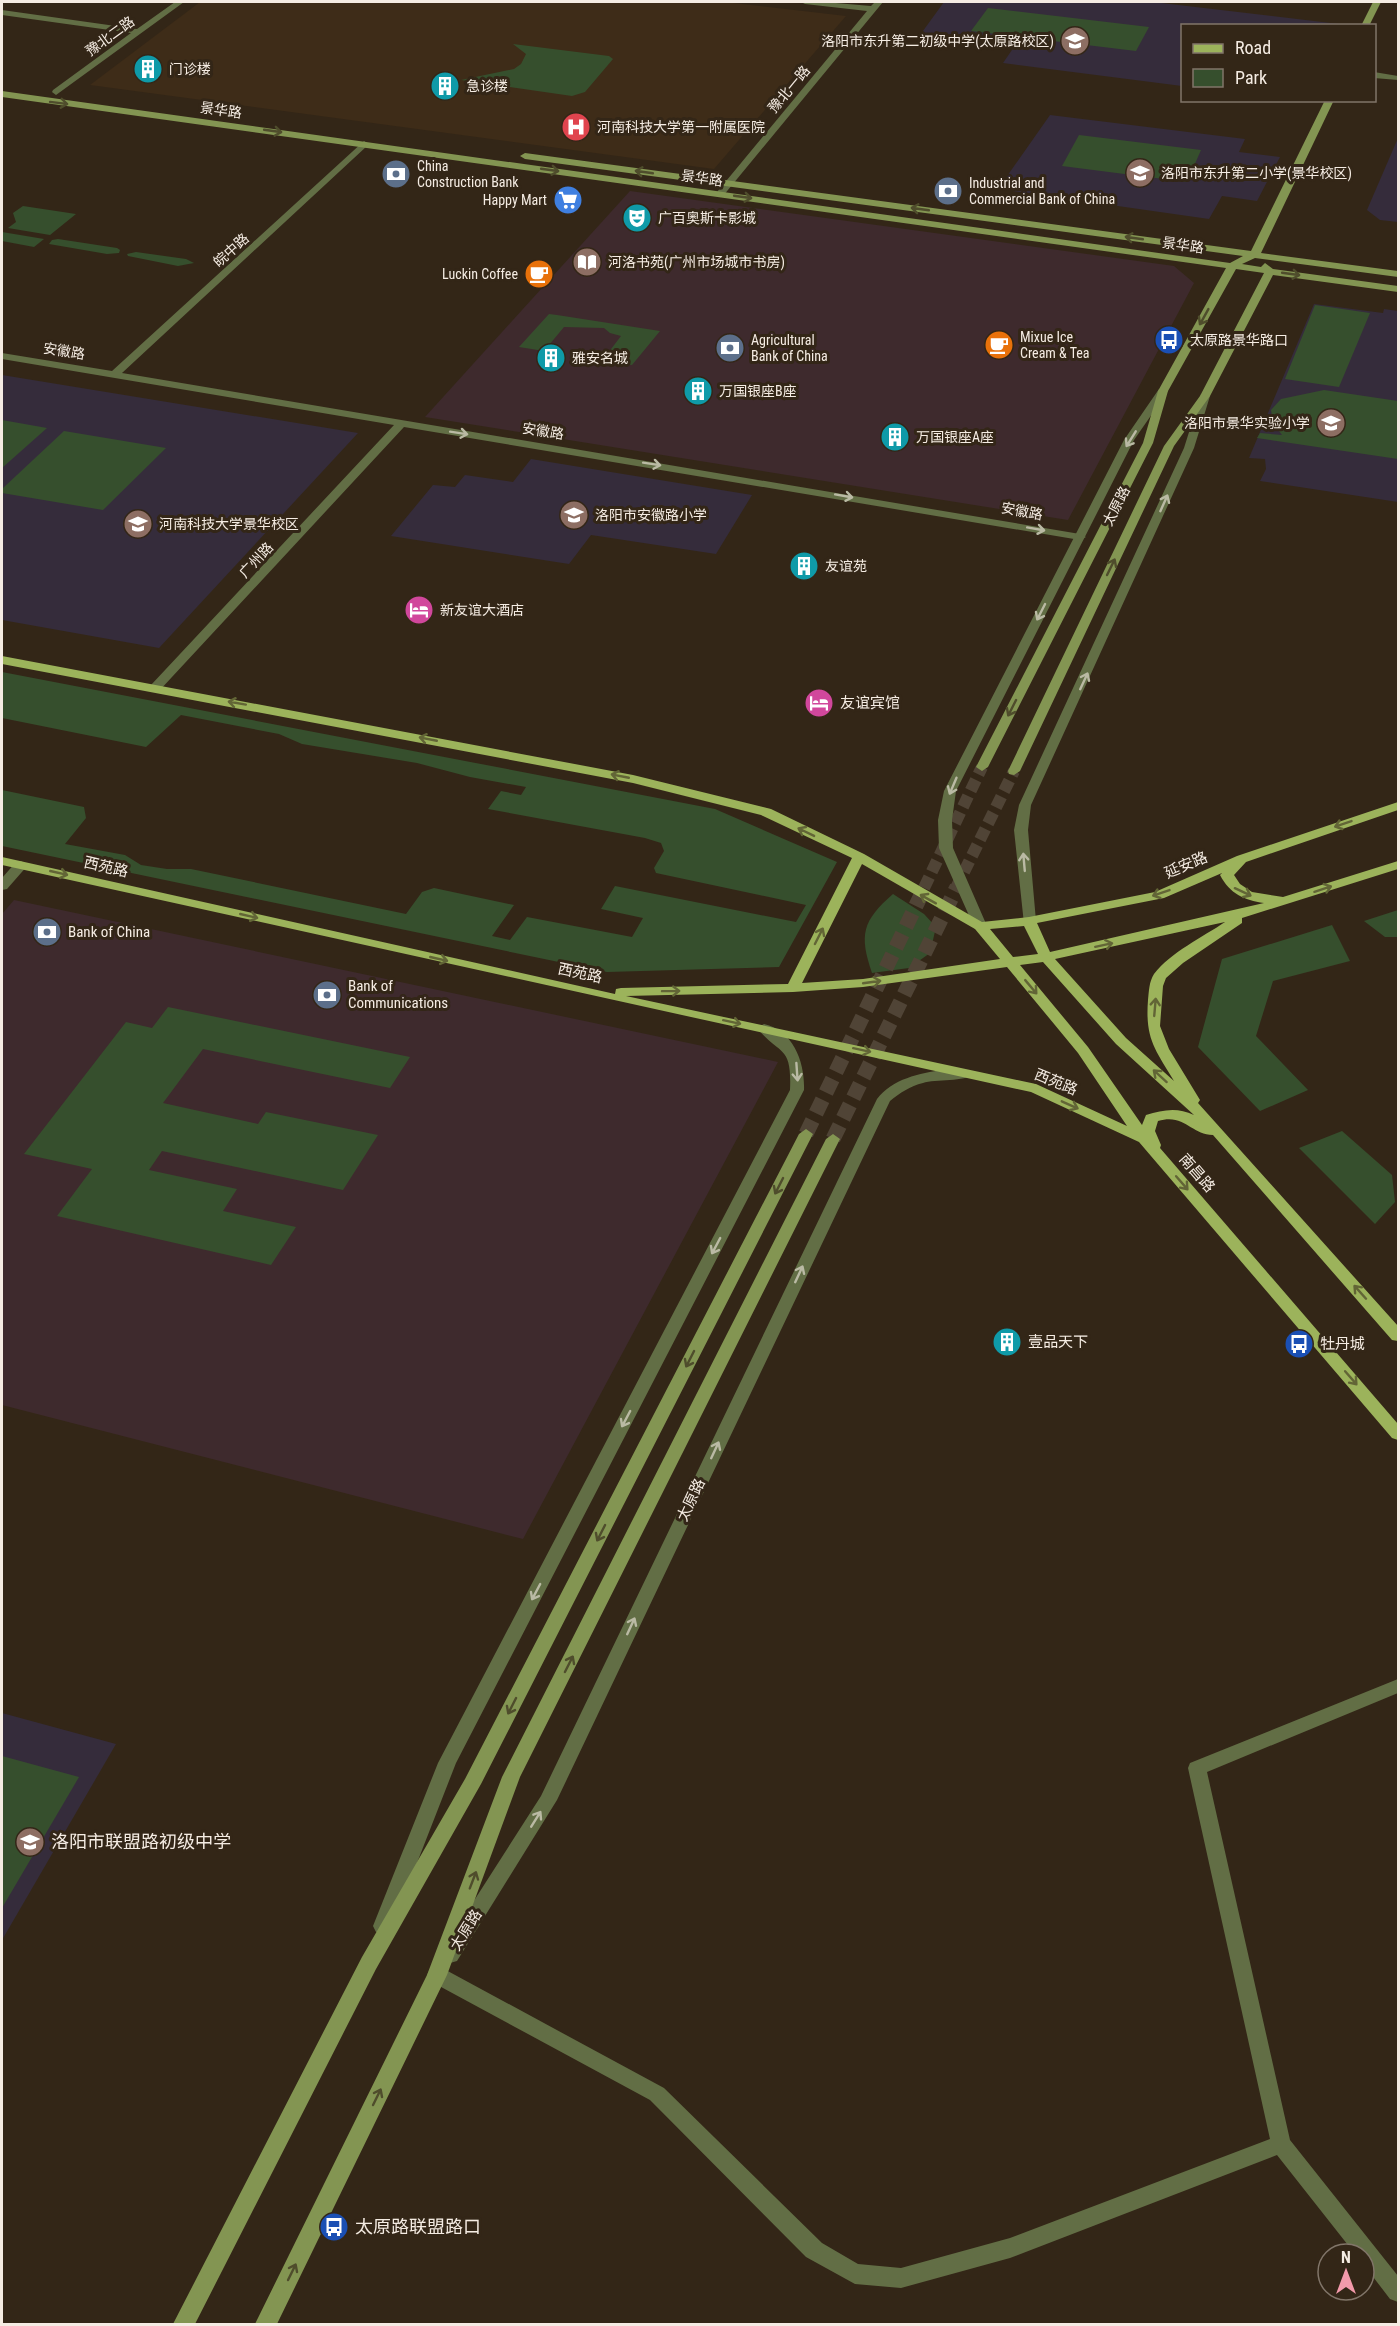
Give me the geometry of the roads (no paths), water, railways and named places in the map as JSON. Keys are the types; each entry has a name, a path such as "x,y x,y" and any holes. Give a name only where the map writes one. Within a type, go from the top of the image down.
{"main road":[{"path":"1366,24 1377,2"},
{"name":"景华路","path":"2,85 1398,274"},
{"name":"景华路","path":"2,94 1398,289"},
{"path":"1233,266 1255,254 1329,102"},
{"path":"1255,254 1270,271"},
{"name":"太原路","path":"982,767 1148,443 1163,391 1233,266"},
{"name":"太原路","path":"1014,771 1169,446 1205,396 1270,271"},
{"path":"2,660 633,779 766,812 859,857 980,926"},
{"name":"延安路","path":"980,926 1029,921 1159,895 1242,859 1398,806"},
{"path":"793,988 859,857"},
{"path":"1242,859 1227,875 1231,886 1264,900 1289,900"},
{"name":"西苑路","path":"2,861 592,993 764,1028 1036,1089 1144,1138"},
{"path":"592,993 793,988 863,983 1046,957 1247,913 1398,865"},
{"path":"1203,1115 1162,1049 1153,1026 1156,986 1160,976 1178,960 1247,913"},
{"path":"1029,921 1046,957 1121,1041 1203,1115 1398,1336"},
{"name":"南昌路","path":"980,926 1083,1050 1144,1138 1398,1434"},
{"path":"1160,1157 1148,1131 1151,1118 1170,1112 1189,1118 1223,1138"},
{"path":"184,2325 369,1963 472,1784 806,1134"},
{"name":"太原路","path":"266,2325 437,1975 512,1777 833,1139"}],"street":[{"name":"豫北二路","path":"56,92 180,2"},
{"path":"805,2 876,5"},
{"name":"豫北一路","path":"720,194 876,5"},
{"path":"2,13 140,32"},
{"path":"1376,75 1398,78"},
{"name":"皖中路","path":"115,374 364,144"},
{"name":"安徽路","path":"2,356 1080,537"},
{"path":"980,926 946,848 945,820 950,791 1129,440 1163,391"},
{"path":"1029,921 1021,830 1025,805 1189,448 1205,396"},
{"name":"广州路","path":"155,688 402,423"},
{"path":"2,885 21,865"},
{"path":"369,1963 447,1763 797,1090 795,1055 764,1028"},
{"name":"太原路","path":"437,1975 548,1800 884,1098 907,1082 921,1076 971,1074"},
{"path":"1398,1686 1197,1768 1281,2144 1398,2292"},
{"path":"437,1975 657,2094 814,2250 855,2274 901,2277 1011,2248 1281,2144"}],"tunnel":[{"path":"924,888 982,767"},
{"path":"956,888 1014,771"},
{"path":"806,1134 925,887"},
{"path":"833,1139 957,887"}],"place":[{"name":"洛阳市东升第二初级中学(太原路校区)","path":"1075,41"},
{"name":"门诊楼","path":"148,69"},
{"name":"急诊楼","path":"445,86"},
{"name":"河南科技大学第一附属医院","path":"576,127"},
{"name":"洛阳市东升第二小学(景华校区)","path":"1140,173"},
{"name":"China Construction Bank","path":"396,174"},
{"name":"Industrial and Commercial Bank of China","path":"948,191"},
{"name":"Happy Mart","path":"568,200"},
{"name":"广百奥斯卡影城","path":"637,218"},
{"name":"河洛书苑(广州市场城市书房)","path":"587,262"},
{"name":"Luckin Coffee","path":"539,274"},
{"name":"太原路景华路口","path":"1169,340"},
{"name":"Mixue Ice Cream & Tea","path":"999,345"},
{"name":"Agricultural Bank of China","path":"730,348"},
{"name":"雅安名城","path":"551,358"},
{"name":"万国银座B座","path":"698,391"},
{"name":"洛阳市景华实验小学","path":"1331,423"},
{"name":"万国银座A座","path":"895,437"},
{"name":"洛阳市安徽路小学","path":"574,515"},
{"name":"河南科技大学景华校区","path":"138,524"},
{"name":"友谊苑","path":"804,566"},
{"name":"新友谊大酒店","path":"419,610"},
{"name":"友谊宾馆","path":"819,703"},
{"name":"Bank of China","path":"47,932"},
{"name":"Bank of Communications","path":"327,995"},
{"name":"壹品天下","path":"1007,1342"},
{"name":"牡丹城","path":"1299,1344"},
{"name":"洛阳市联盟路初级中学","path":"30,1842"},
{"name":"太原路联盟路口","path":"334,2227"}]}
